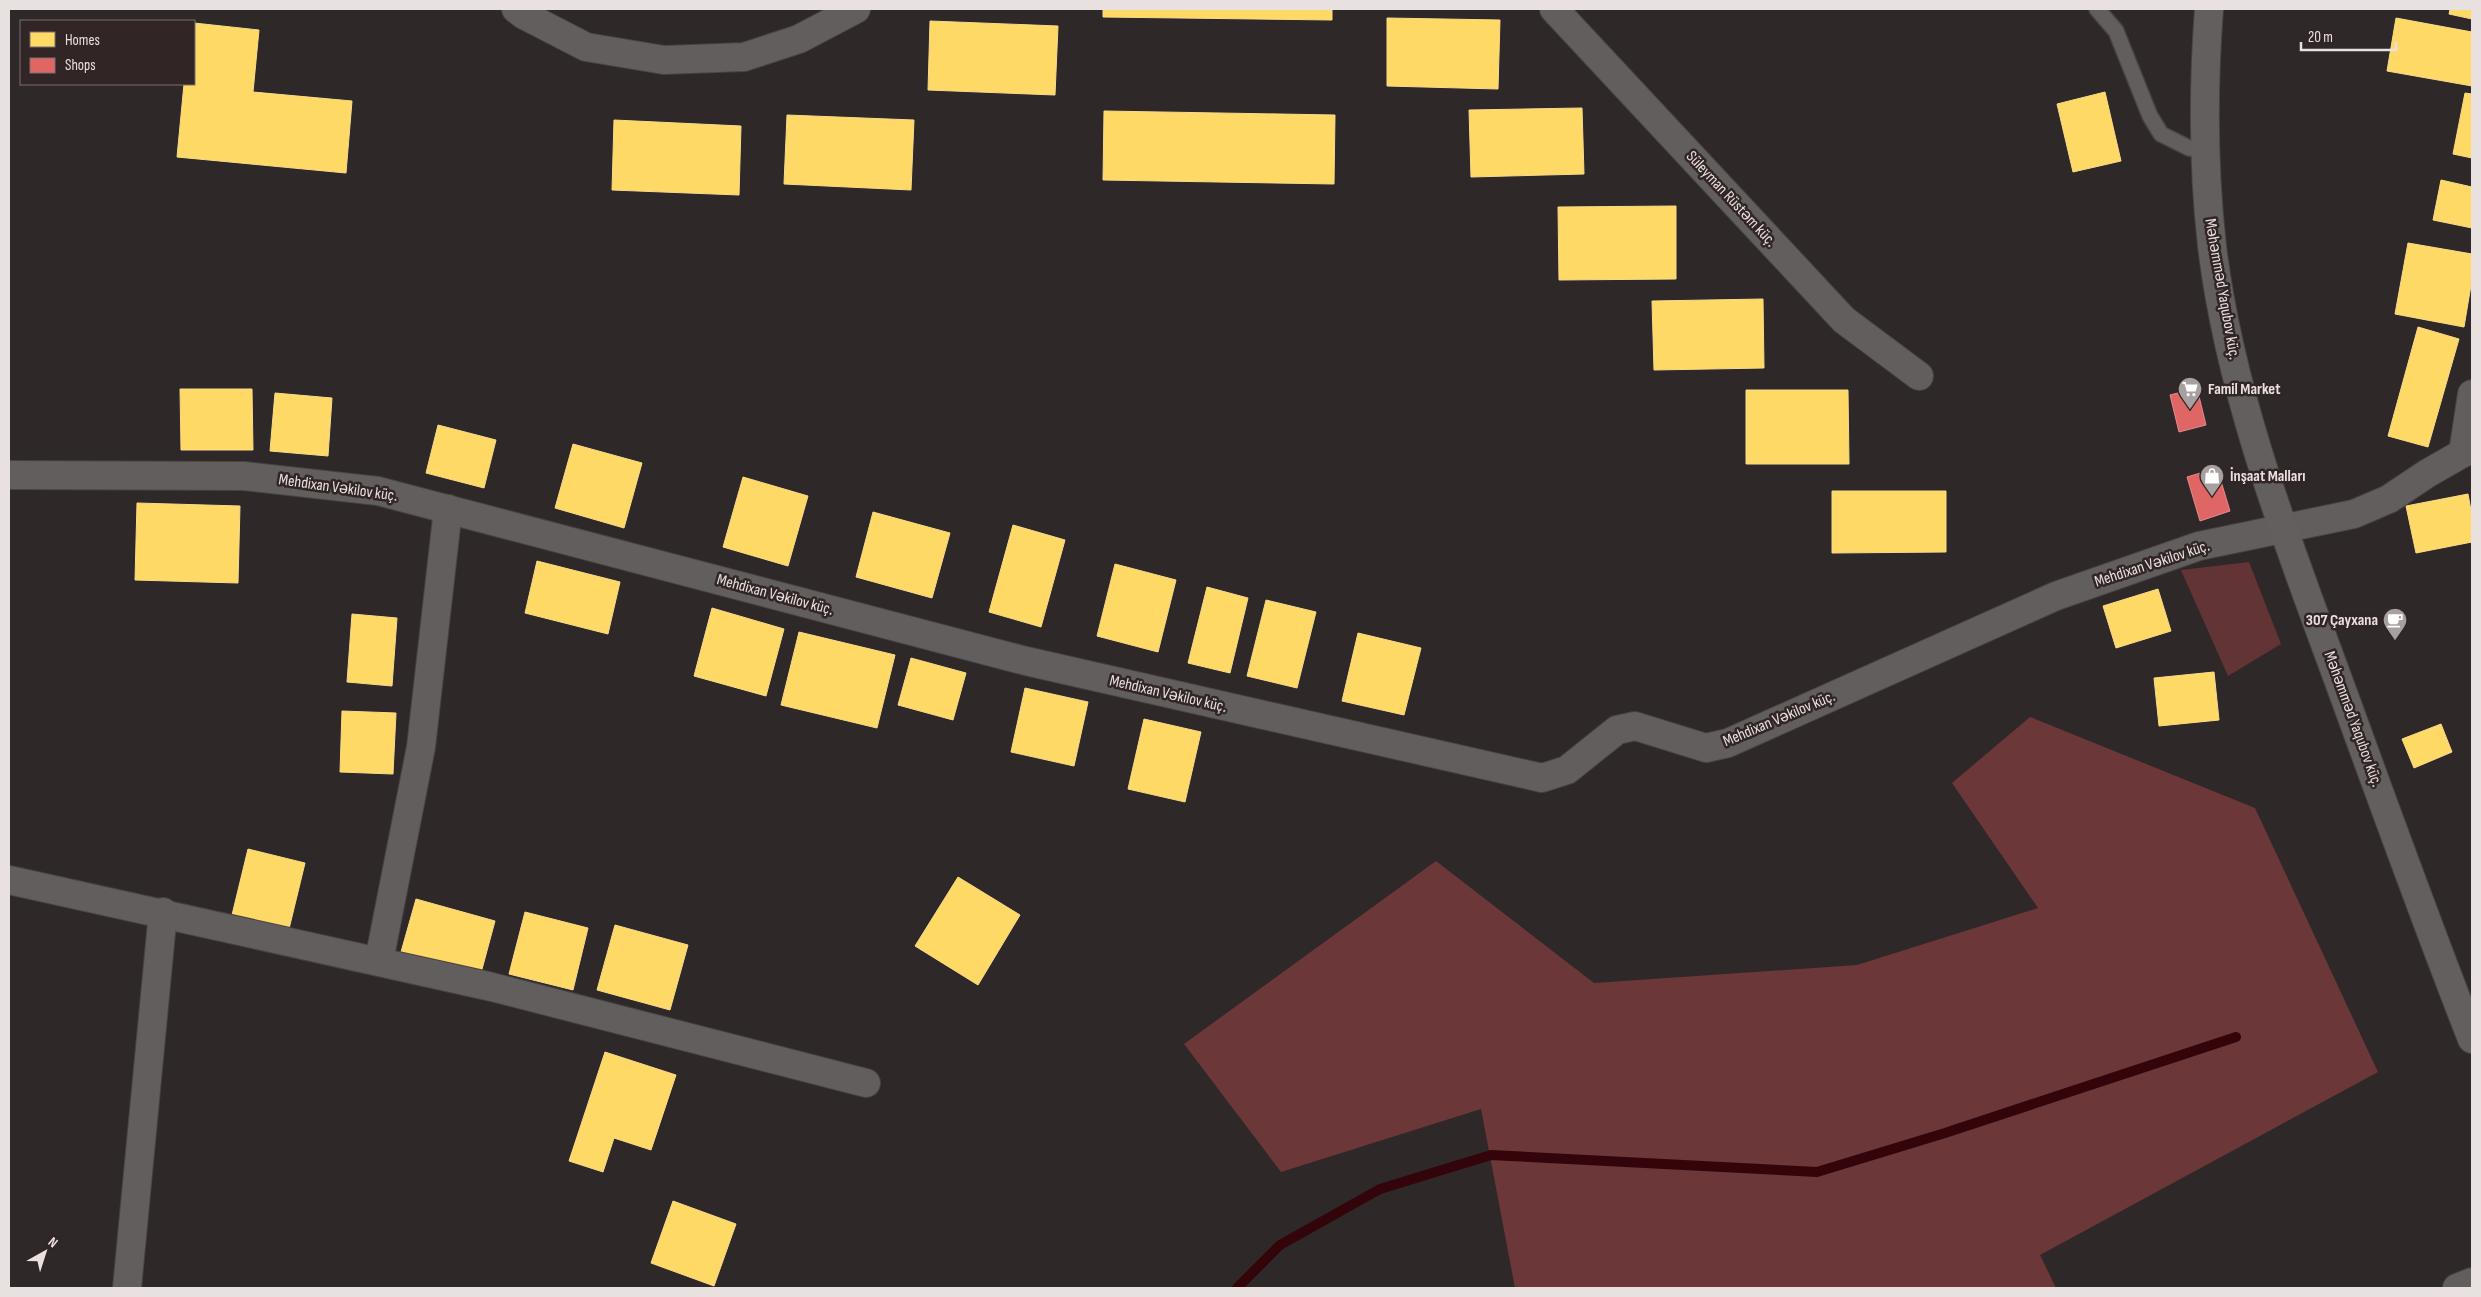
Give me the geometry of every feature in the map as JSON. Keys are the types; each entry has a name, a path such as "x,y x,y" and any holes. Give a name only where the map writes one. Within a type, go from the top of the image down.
{"main road":[{"name":"Məhəmməd Yaqubov küç.","path":"2209,9 2204,82 2212,246 2221,300 2240,389 2283,530 2472,1039"}],"street":[{"path":"516,9 586,47 664,60 744,57 798,39 856,9"},
{"name":"Süleyman Rüstəm küç.","path":"1554,9 1844,320 1919,376"},
{"path":"2467,451 2472,394"},
{"name":"Mehdixan Vəkilov küç.","path":"9,475 244,476 378,491 1026,661 1542,778 1567,770 1616,730 1635,726 1706,748 1728,743 2056,596 2199,546 2354,514 2389,499 2467,451"},
{"path":"379,961 420,747 448,509"},
{"path":"9,880 163,912 492,987 866,1083"},
{"path":"127,1288 163,912"},
{"path":"2457,1288 2472,1282"}],"lane":[{"path":"2097,9 2116,31 2150,116 2161,134 2189,148 2206,150"}],"shaded area":[{"path":"2249,562 2281,644 2228,676 2181,570"},
{"path":"2030,717 2255,808 2378,1072 2040,1255 2056,1288 1515,1288 1481,1109 1281,1172 1184,1044 1436,861 1594,983 1857,965 2038,908 1952,783"}],"building: Homes":[{"path":"1103,9 1332,9 1332,20 1103,17"},
{"path":"2450,9 2472,9 2472,19 2449,14"},
{"path":"1387,18 1500,20 1498,89 1387,86"},
{"path":"2396,18 2472,32 2472,86 2387,71"},
{"path":"930,21 1058,26 1055,95 928,90"},
{"path":"195,23 259,30 253,92 352,101 346,173 177,157 184,85 195,85"},
{"path":"2105,92 2121,161 2073,172 2057,104"},
{"path":"2465,93 2472,94 2472,158 2453,154"},
{"path":"1582,108 1584,174 1471,177 1469,110"},
{"path":"1104,111 1335,115 1334,184 1103,180"},
{"path":"787,115 914,120 911,190 784,184"},
{"path":"614,120 741,126 739,195 612,190"},
{"path":"2441,180 2472,187 2472,228 2433,220"},
{"path":"1676,206 1676,279 1559,280 1558,207"},
{"path":"2408,243 2472,254 2472,279 2464,327 2395,314"},
{"path":"1763,299 1764,368 1654,370 1652,301"},
{"path":"2418,327 2459,339 2428,447 2388,436"},
{"path":"180,389 252,389 253,450 181,450"},
{"path":"1746,390 1848,390 1849,464 1746,464"},
{"path":"275,393 332,398 328,456 270,451"},
{"path":"438,425 496,440 484,488 426,473"},
{"path":"573,444 642,463 624,528 555,508"},
{"path":"743,477 808,496 788,566 723,547"},
{"path":"1832,491 1946,491 1946,552 1832,553"},
{"path":"2468,494 2472,516 2472,542 2416,553 2406,506"},
{"path":"137,503 240,506 238,583 135,580"},
{"path":"873,512 950,533 932,598 856,577"},
{"path":"1013,525 1065,540 1041,627 989,612"},
{"path":"537,561 620,582 608,634 525,613"},
{"path":"1115,564 1176,580 1158,652 1097,636"},
{"path":"1207,587 1248,598 1230,673 1188,663"},
{"path":"2158,589 2171,631 2116,648 2103,606"},
{"path":"1266,600 1316,612 1297,688 1247,676"},
{"path":"712,608 784,629 766,696 694,676"},
{"path":"352,614 397,618 392,686 347,682"},
{"path":"799,632 895,655 877,728 781,705"},
{"path":"1358,633 1421,648 1404,715 1342,701"},
{"path":"911,658 966,673 953,720 898,705"},
{"path":"2214,672 2219,720 2159,726 2154,678"},
{"path":"1025,688 1088,702 1074,766 1011,752"},
{"path":"342,711 396,713 393,774 340,772"},
{"path":"1144,719 1201,732 1185,802 1128,789"},
{"path":"2441,724 2452,752 2414,768 2402,739"},
{"path":"248,849 305,863 289,929 232,915"},
{"path":"958,877 1020,915 978,985 915,946"},
{"path":"416,899 495,921 481,973 401,952"},
{"path":"525,912 588,928 573,990 509,974"},
{"path":"615,925 688,945 670,1010 597,990"},
{"path":"605,1052 676,1075 651,1150 614,1138 603,1172 569,1161"},
{"path":"673,1201 736,1224 714,1286 651,1263"}],"building: Shops":[{"path":"2197,388 2206,425 2179,432 2170,395"},
{"path":"2217,468 2230,511 2200,521 2187,477"}],"waterway":[{"path":"1237,1288 1280,1245 1380,1189 1491,1155 1817,1172 1945,1133 2236,1037"}],"place":[{"name":"Famil Market","path":"2190,410"},
{"name":"İnşaat Malları","path":"2212,497"},
{"name":"307 Çayxana","path":"2395,641"}]}
